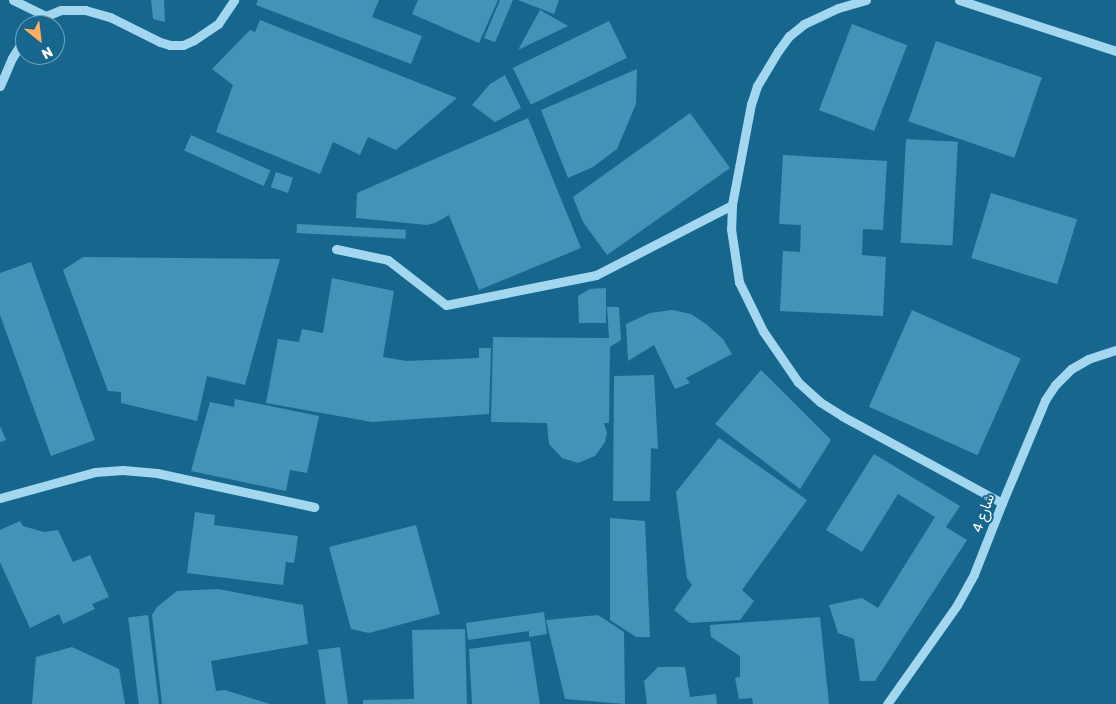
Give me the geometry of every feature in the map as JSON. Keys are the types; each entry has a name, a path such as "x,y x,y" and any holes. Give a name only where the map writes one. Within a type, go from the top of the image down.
{"street":[{"path":"13,0 44,15"},
{"path":"48,15 61,10 86,10 110,18 160,42 170,45 183,45 218,24 234,0"},
{"path":"866,0 828,12 804,24 789,36 767,66 757,86 751,104 732,205 731,229 739,282 763,331 798,382 820,402 842,416 1002,503"},
{"path":"959,0 1116,50"},
{"path":"0,86 15,53"},
{"path":"336,250 388,260 446,306 596,275 732,205"},
{"name":"شارع 4","path":"887,704 957,606 974,574 1045,400 1055,385 1076,366 1116,350"},
{"path":"0,498 95,472 123,470 157,474 314,507"}],"building":[{"path":"151,0 164,0 165,22 153,19"},
{"path":"258,0 379,0 372,17 422,36 411,64 256,5"},
{"path":"418,0 498,0 479,43 412,14"},
{"path":"500,0 513,0 495,42 484,38"},
{"path":"518,0 559,0 554,14"},
{"path":"540,10 568,26 518,50"},
{"path":"260,20 457,98 396,150 368,137 360,155 333,142 320,174 216,132 233,85 212,69 250,30 255,32"},
{"path":"609,21 627,58 531,105 513,68"},
{"path":"852,24 907,45 874,131 819,110"},
{"path":"936,41 1042,77 1014,158 908,121"},
{"path":"637,69 636,104 617,149 593,167 568,178 541,110"},
{"path":"505,75 521,108 495,122 472,105 490,84"},
{"path":"690,113 730,168 607,255 583,222 573,197"},
{"path":"528,118 581,248 479,290 449,215 427,225 356,218 357,193"},
{"path":"191,135 270,170 264,186 184,151"},
{"path":"906,139 958,142 952,246 901,243"},
{"path":"783,155 887,161 883,230 863,229 862,255 886,257 883,316 780,311 783,251 800,252 801,225 779,224"},
{"path":"276,172 293,178 288,193 271,187"},
{"path":"991,193 1077,219 1057,284 971,258"},
{"path":"297,224 406,230 405,239 297,233"},
{"path":"83,257 280,259 245,385 207,376 197,421 121,403 121,392 108,391 63,270"},
{"path":"31,262 95,440 51,456 0,315 0,273"},
{"path":"332,278 394,291 383,357 406,361 479,358 479,348 491,348 489,414 372,422 266,403 278,339 299,342 302,329 323,333"},
{"path":"606,288 606,323 579,323 578,296 590,289"},
{"path":"607,307 619,307 621,340 610,347 609,423 604,423 607,433 605,442 595,456 578,463 562,458 549,444 547,423 491,422 493,337 609,338"},
{"path":"672,310 691,314 706,324 723,339 732,354 686,378 690,383 675,389 654,345 628,361 626,324 650,313"},
{"path":"912,310 1021,358 978,455 869,407"},
{"path":"761,370 831,440 800,489 715,424"},
{"path":"654,375 658,449 651,448 650,501 613,501 614,376"},
{"path":"235,399 319,416 307,473 290,470 286,491 191,471 210,402 234,407"},
{"path":"0,426 6,440 0,442"},
{"path":"719,438 807,500 742,590 754,601 740,620 690,623 674,610 692,585 687,578 676,492"},
{"path":"874,454 960,506 946,527 967,540 875,681 860,681 854,639 838,633 829,605 862,598 878,608 935,517 898,494 862,552 826,530"},
{"path":"195,512 215,515 214,525 298,536 294,563 286,562 283,585 187,573"},
{"path":"610,518 645,521 650,637 636,637 610,620"},
{"path":"20,521 23,526 44,532 58,530 73,562 90,555 109,597 92,604 95,609 63,624 59,614 30,628 0,562 0,530"},
{"path":"416,525 440,614 369,633 351,629 329,547"},
{"path":"218,589 303,605 308,644 211,661 216,691 225,690 270,704 162,704 152,615 157,607 177,591"},
{"path":"544,612 547,634 529,637 529,631 468,640 466,623"},
{"path":"148,615 159,704 139,704 128,617"},
{"path":"598,615 624,632 625,704 565,699 546,620"},
{"path":"820,617 829,704 753,704 752,698 739,699 735,678 740,677 740,656 711,637 710,625"},
{"path":"465,629 467,704 363,704 363,700 414,699 412,630"},
{"path":"530,641 540,704 472,704 469,649"},
{"path":"72,647 119,669 125,704 32,704 36,657"},
{"path":"340,647 348,704 326,704 318,650"},
{"path":"658,667 685,667 690,697 716,694 717,704 647,704 644,681"}]}
